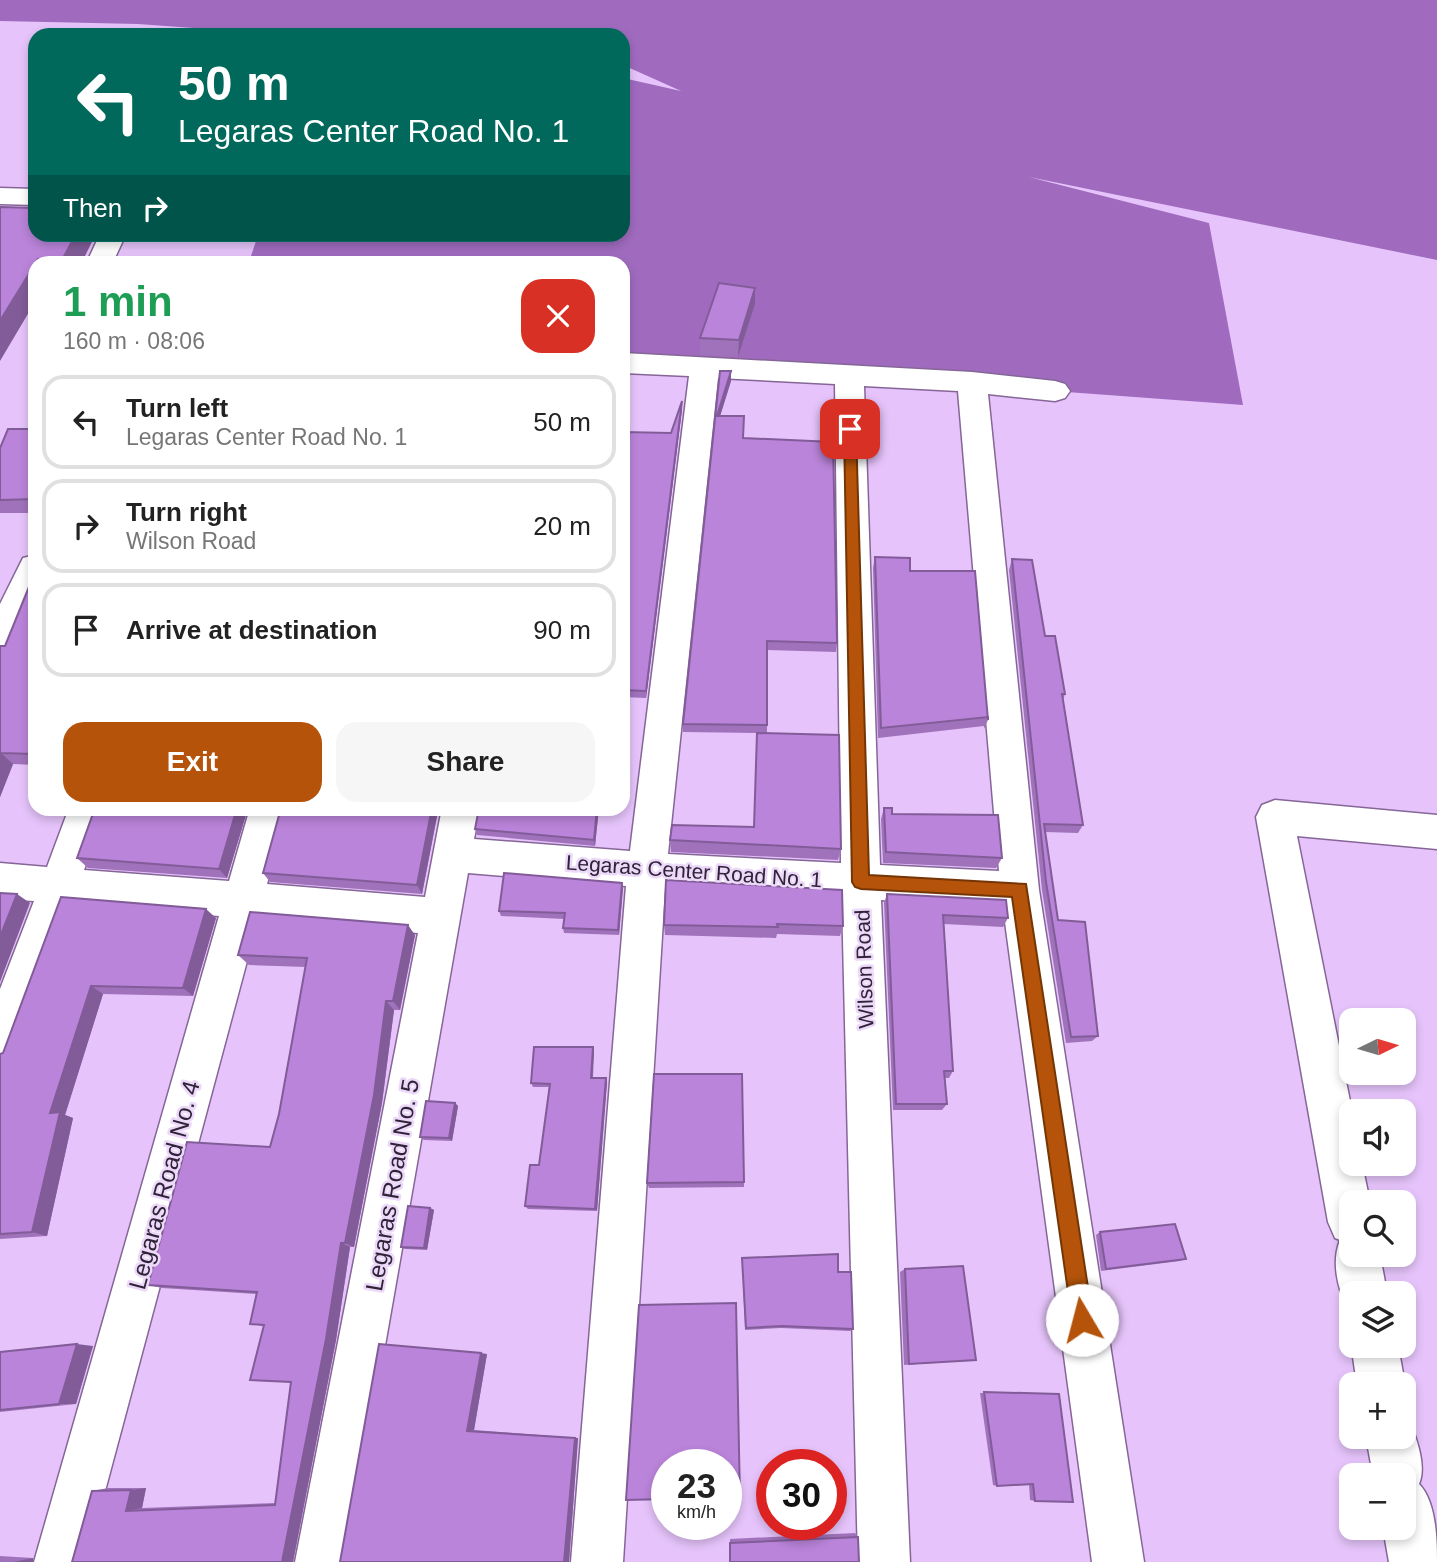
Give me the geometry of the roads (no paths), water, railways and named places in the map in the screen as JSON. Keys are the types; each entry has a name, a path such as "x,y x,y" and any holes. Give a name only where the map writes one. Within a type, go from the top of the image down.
{"street":[{"path":"0,196 28,197"},
{"path":"630,363 972,382 1055,391"},
{"path":"597,1562 647,870 705,366"},
{"name":"Wilson Road","path":"849,375 861,882 884,1562"},
{"path":"972,382 1020,890 1118,1562"},
{"path":"0,637 28,581"},
{"path":"0,1044 85,816"},
{"name":"Legaras Road No. 4","path":"60,1562 267,816"},
{"name":"Legaras Road No. 5","path":"321,1562 459,816"},
{"path":"1345,1190 1275,817 1437,832"},
{"name":"Legaras Center Road No. 1","path":"452,855 647,870 1020,890"},
{"path":"0,881 440,916"},
{"path":"1411,1540 1415,1562"}]}
